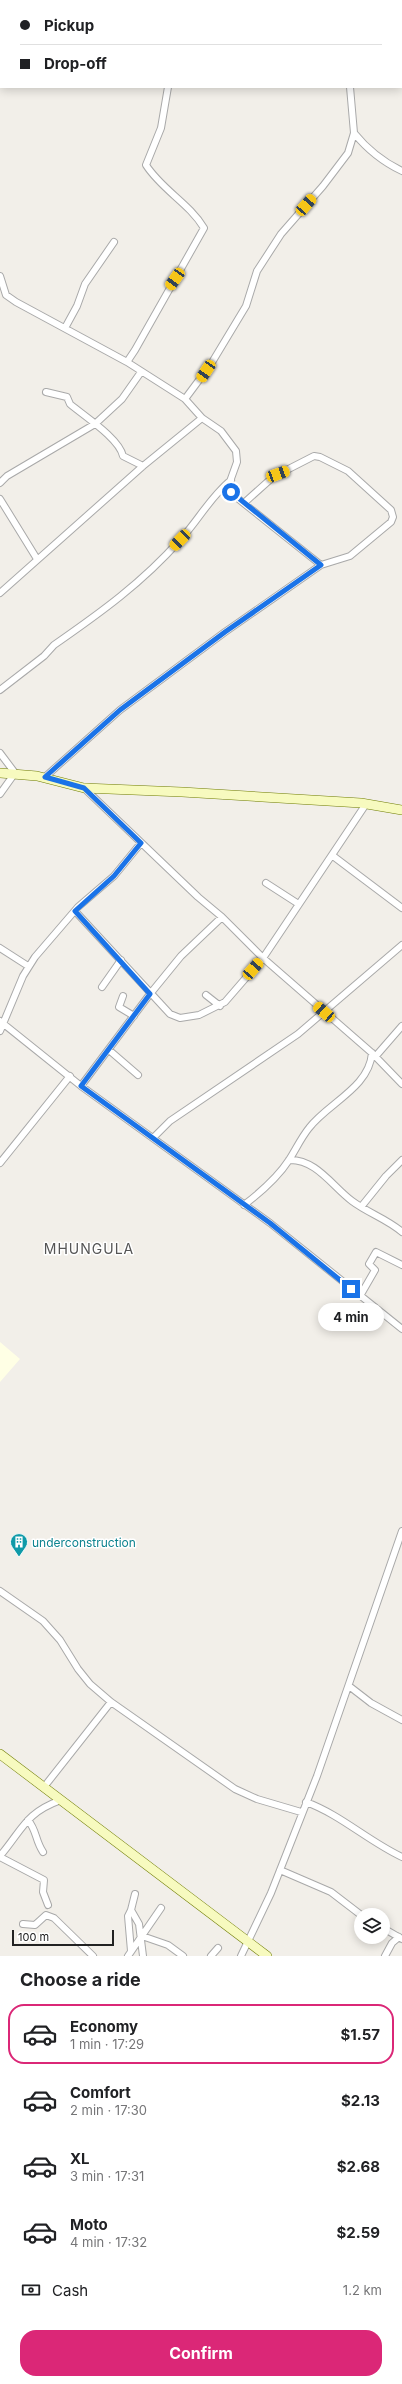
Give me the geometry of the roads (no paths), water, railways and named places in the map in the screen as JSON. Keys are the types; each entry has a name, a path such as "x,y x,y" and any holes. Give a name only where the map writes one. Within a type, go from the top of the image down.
{"street":[{"path":"126,362 135,350 204,228 195,213 165,188 146,165 162,128 168,88"},
{"path":"185,399 210,364 246,306 251,286 261,265 281,234 323,186 348,152 354,133 350,88"},
{"path":"354,133 370,150 392,166 402,171"},
{"path":"65,328 78,306 89,278 114,242"},
{"path":"0,276 3,295 126,362 185,399 202,418 221,431 236,451 237,462 228,487 230,490 321,565"},
{"path":"0,483 7,476 94,424 122,399 141,372"},
{"path":"46,392 67,396 70,404 113,441 122,451 123,456 143,466"},
{"path":"0,592 37,559 44,555 143,466 202,418"},
{"path":"45,777 120,710 225,632 321,565 350,556 393,519 391,510 356,477 330,461 314,456 273,477 244,503"},
{"path":"0,690 44,656 54,645 140,582 180,540 218,490 231,480"},
{"path":"0,499 37,559"},
{"path":"0,753 15,772"},
{"path":"0,794 15,772"},
{"path":"0,773 15,772 45,777 84,788 182,792 366,804 402,810"},
{"path":"84,788 198,897 222,916 262,958 373,1055 402,1084"},
{"path":"75,911 170,1014 180,1018 199,1015 220,1006 262,958 298,903 333,856 366,804"},
{"path":"0,1032 2,1023 28,966 75,911 114,876 141,843"},
{"path":"333,856 402,908"},
{"path":"266,883 298,903"},
{"path":"81,1086 150,994 181,956 222,916"},
{"path":"154,1137 170,1121 298,1034 402,945"},
{"path":"0,948 28,966"},
{"path":"102,987 121,960"},
{"path":"206,995 220,1006"},
{"path":"123,996 119,1007 134,1016"},
{"path":"2,1023 81,1086 154,1137 244,1205 402,1329"},
{"path":"244,1205 263,1190 289,1160 300,1141 319,1117 348,1093 366,1072 373,1055 402,1026"},
{"path":"109,1050 138,1075"},
{"path":"0,1163 70,1076"},
{"path":"289,1160 304,1162 361,1207 402,1232"},
{"path":"361,1207 386,1176 402,1160"},
{"path":"360,1296 375,1270 369,1264 376,1252 402,1265"},
{"path":"241,1956 280,1870 306,1802 402,1531"},
{"path":"0,1591 43,1621 60,1640 78,1669 90,1684 111,1702 235,1789 258,1799 301,1812"},
{"path":"348,1686 371,1703 402,1720"},
{"path":"44,1787 111,1702"},
{"path":"0,1754 267,1956"},
{"path":"48,1905 43,1892 44,1880 0,1856 28,1820 42,1806 61,1800"},
{"path":"306,1802 342,1819 390,1851 402,1857"},
{"path":"28,1820 36,1830 36,1840 43,1852"},
{"path":"280,1870 331,1892 354,1910"},
{"path":"129,1954 128,1916 135,1894"},
{"path":"129,1954 160,1908"},
{"path":"131,1910 139,1924 142,1936 143,1956"},
{"path":"24,1924 35,1925 46,1915 54,1918 93,1956"},
{"path":"385,1956 392,1943 400,1938 390,1932"},
{"path":"142,1936 168,1945 183,1956"},
{"path":"211,1956 218,1948"}],"place":[{"name":"underconstruction","path":"19,1557"}],"district":[{"name":"MHUNGULA","path":"89,1248"}]}
